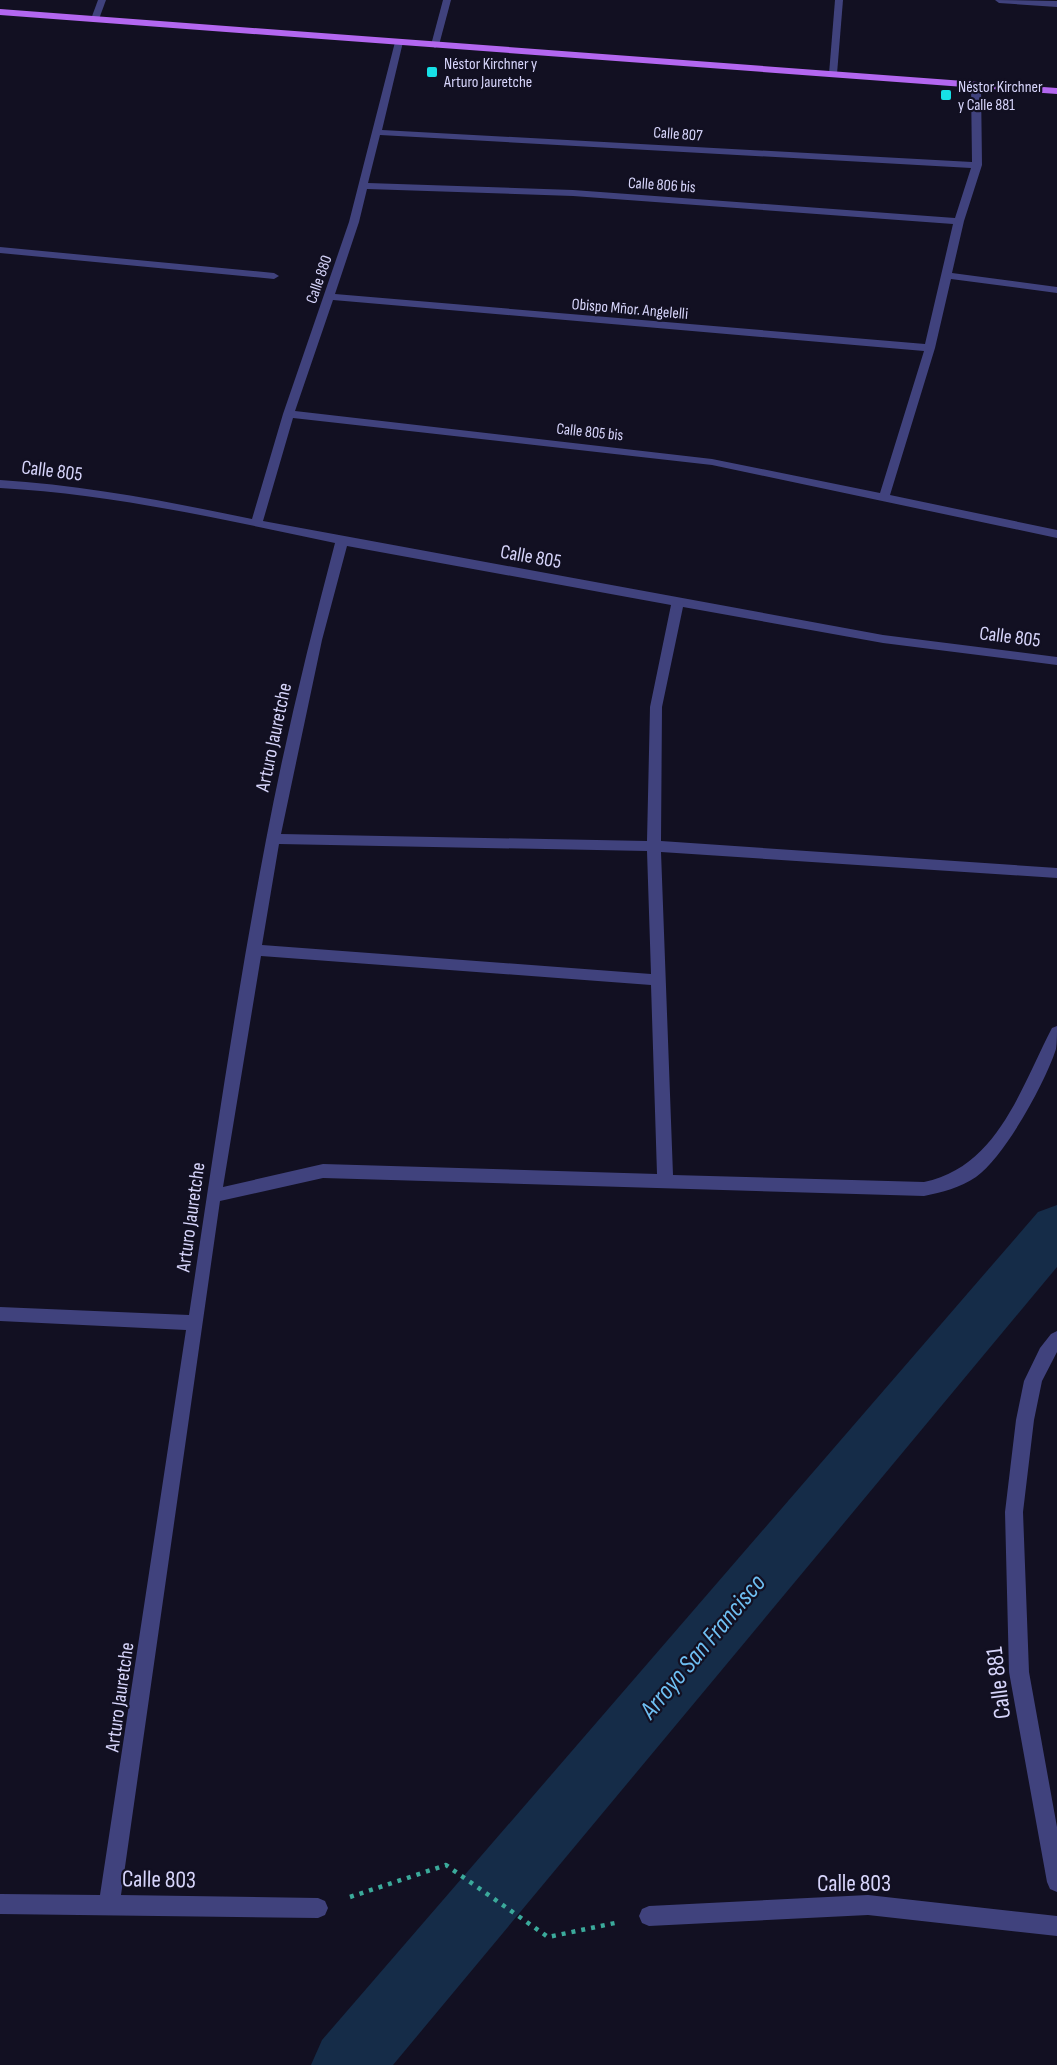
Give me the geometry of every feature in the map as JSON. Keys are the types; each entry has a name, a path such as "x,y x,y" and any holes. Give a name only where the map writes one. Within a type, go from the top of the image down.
{"main road":[{"path":"0,12 1057,91"}],"street":[{"path":"95,19 102,0"},
{"path":"435,45 447,0"},
{"path":"833,74 839,0"},
{"path":"999,0 1055,3"},
{"name":"Calle 880","path":"257,523 289,414 363,186 399,42"},
{"path":"885,498 930,348 959,221 977,165 976,85"},
{"name":"Calle 807","path":"376,132 977,165"},
{"name":"Calle 806 bis","path":"363,186 584,194 959,221"},
{"path":"0,250 274,276"},
{"path":"946,275 1057,290"},
{"name":"Obispo Mñor. Angelelli","path":"328,297 930,348"},
{"name":"Calle 805 bis","path":"289,414 712,462 1057,534"},
{"name":"Calle 805","path":"0,484 137,500 342,542 883,639 1057,661"},
{"name":"Arturo Jauretche","path":"109,1904 213,1196 254,950 273,839 316,640 342,542"},
{"path":"665,1180 654,846 656,707 678,603"},
{"path":"273,839 654,846 1057,873"},
{"path":"254,950 658,980"},
{"path":"213,1196 323,1171 924,1189 953,1182 982,1161 1003,1136 1057,1032"},
{"path":"0,1314 196,1323"},
{"name":"Calle 881","path":"1057,1339 1046,1353 1034,1381 1025,1419 1014,1512 1019,1672 1057,1882"},
{"name":"Calle 803","path":"0,1904 318,1908"},
{"name":"Calle 803","path":"649,1916 868,1905 1057,1926"}],"path":[{"path":"318,1908 446,1865 548,1937 649,1916"}],"waterway":[{"name":"Arroyo San Francisco","path":"347,2065 1057,1228"}],"place":[{"name":"Néstor Kirchner y Arturo Jauretche","path":"432,72"},
{"name":"Néstor Kirchner y Calle 881","path":"946,95"}]}
